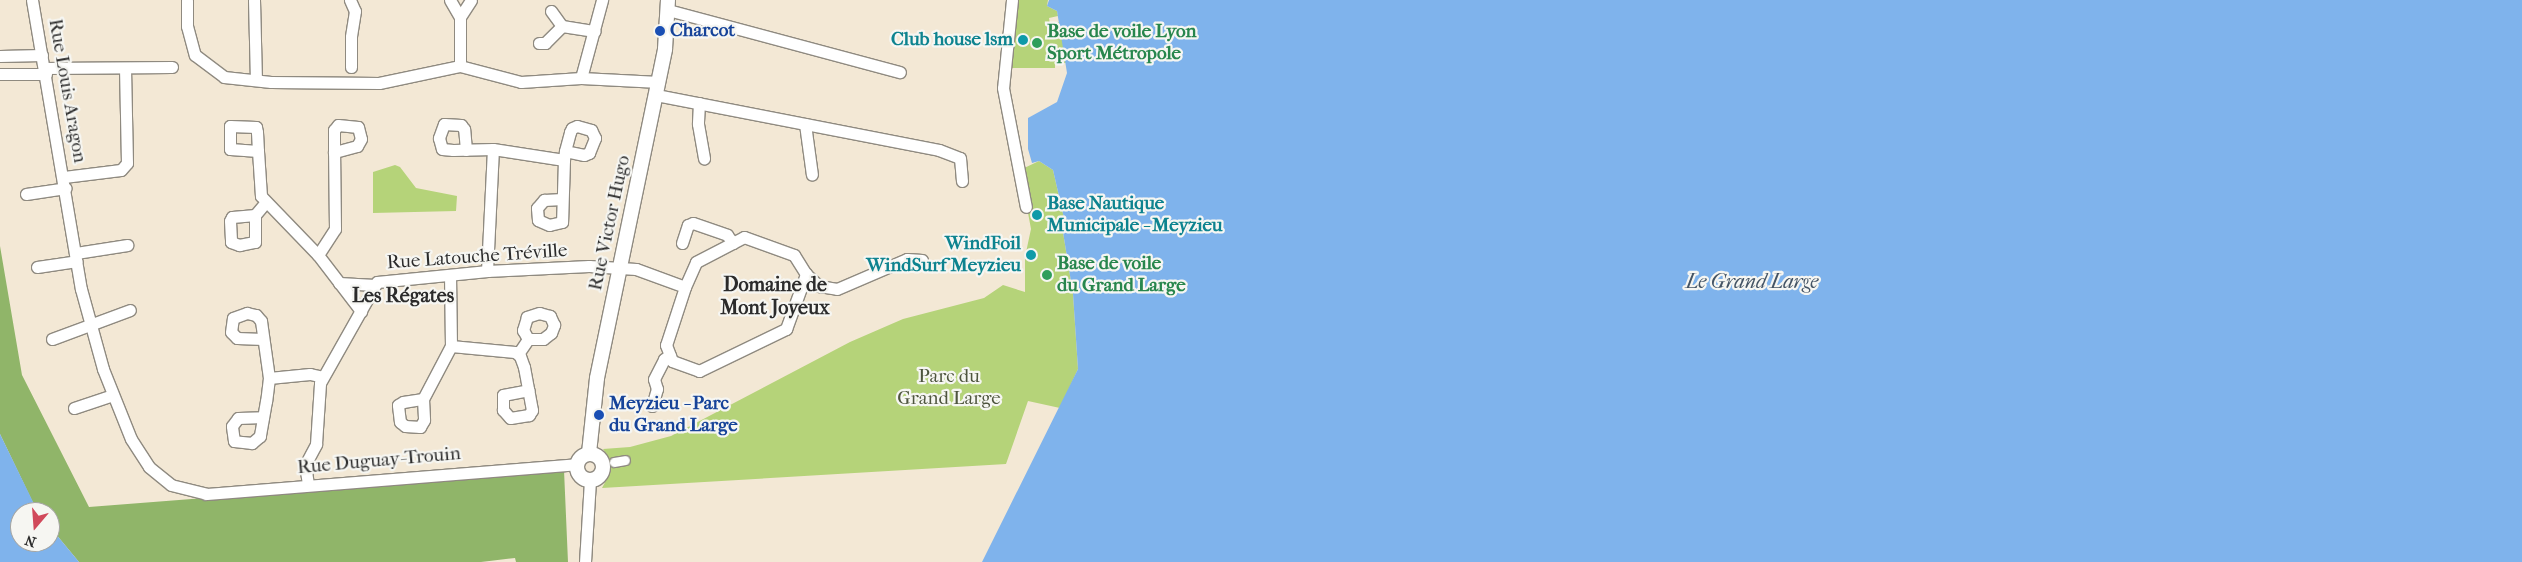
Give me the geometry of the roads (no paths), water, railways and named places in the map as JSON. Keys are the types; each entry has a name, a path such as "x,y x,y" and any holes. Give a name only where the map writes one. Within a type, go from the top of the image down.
{"street":[{"name":"Rue Louis Aragon","path":"32,0 77,257 91,325 113,395 130,439 149,467 171,485 184,491"},
{"path":"187,0 187,26 195,56 224,77 256,80 380,83 460,66 521,82 581,78 657,88 699,103 939,150 960,158 962,181"},
{"path":"254,0 256,80"},
{"path":"450,0 460,17 460,66"},
{"path":"460,17 471,0"},
{"path":"581,78 602,0"},
{"path":"1012,0 1002,88 1026,207"},
{"path":"351,67 351,37 355,11 352,1"},
{"path":"668,5 900,72"},
{"name":"Rue Victor Hugo","path":"589,453 597,378 657,88 668,5"},
{"path":"551,11 562,26 595,31"},
{"path":"539,43 545,43 562,26"},
{"path":"0,56 42,55"},
{"path":"0,74 172,67"},
{"path":"65,182 121,170 127,164 125,69"},
{"path":"699,103 698,124 704,158"},
{"path":"805,124 812,175"},
{"path":"487,271 493,149"},
{"path":"466,150 493,149 564,156 562,199"},
{"path":"258,151 261,196 318,255 361,311"},
{"path":"318,255 335,229 334,152"},
{"name":"Rue Louis Aragon","path":"26,194 65,182"},
{"path":"255,216 266,202"},
{"path":"682,243 688,225 693,223 727,235 732,243"},
{"path":"806,274 786,329 699,371 672,361 666,345 685,287 696,262 744,238 794,255 806,274 819,286 837,289 907,259 922,260"},
{"path":"37,267 127,245"},
{"name":"Rue Latouche Tréville","path":"308,484 305,465 316,444 318,400 323,377 377,282 450,277 487,271 620,268 636,269 685,287"},
{"path":"423,400 451,346 450,277"},
{"path":"339,284 375,285"},
{"path":"52,339 130,310"},
{"path":"518,354 528,339"},
{"path":"263,340 269,378 263,417"},
{"path":"451,346 518,354"},
{"path":"518,354 524,367 528,390"},
{"path":"652,406 657,389 654,379 664,359 670,355"},
{"path":"269,378 310,374 323,377"},
{"path":"74,408 113,395"},
{"path":"589,453 601,458 604,466 598,478 590,480 581,477 577,464 581,456 589,453"},
{"path":"614,462 625,460"},
{"name":"Rue Duguay-Trouin","path":"184,491 206,494 308,484 577,464"},
{"path":"585,562 590,480"}],"water":[{"name":"Le Grand Large","path":"1049,0 2522,0 2522,562 982,562 1078,369 1073,294 1062,226 1064,218 1053,170 1039,161 1032,163 1028,149 1028,118 1057,102 1067,73 1057,11 1047,6"},
{"path":"0,434 33,502 10,502 10,552 60,552 60,539 79,562 0,562"}],"place":[{"name":"Charcot","path":"660,31"},
{"name":"Club house lsm","path":"1023,40"},
{"name":"Base de voile Lyon Sport Métropole","path":"1037,43"},
{"name":"Base Nautique Municipale - Meyzieu","path":"1037,215"},
{"name":"WindFoil WindSurf Meyzieu","path":"1031,255"},
{"name":"Base de voile du Grand Large","path":"1047,275"},
{"name":"Meyzieu - Parc du Grand Large","path":"599,415"}],"district":[{"name":"Les Régates","path":"403,295"},
{"name":"Domaine de Mont Joyeux","path":"775,296"}],"park label":[{"name":"Parc du Grand Large","path":"949,388"}]}
